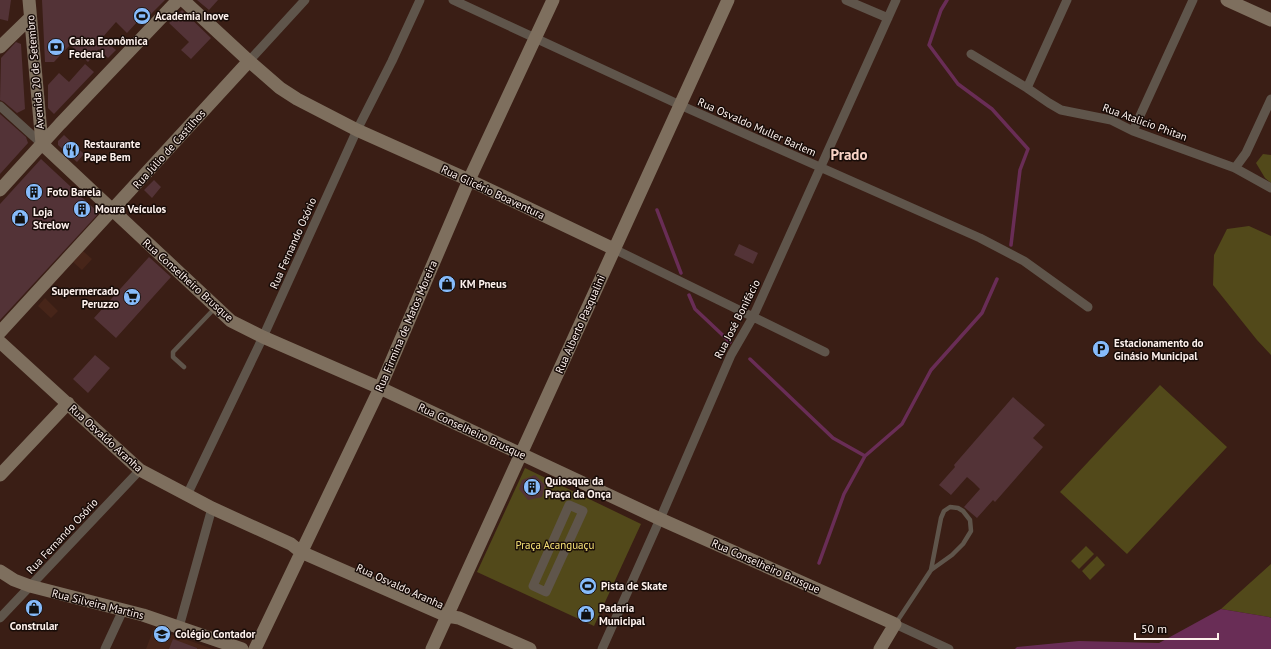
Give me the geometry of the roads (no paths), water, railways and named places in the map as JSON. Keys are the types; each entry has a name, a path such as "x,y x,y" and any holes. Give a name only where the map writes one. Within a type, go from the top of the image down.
{"street":[{"name":"Avenida 20 de Setembro","path":"29,0 42,144"},
{"path":"0,190 178,0"},
{"name":"Rua Glicério Boaventura","path":"183,0 249,62 297,100 357,130 469,180 614,249 825,352"},
{"name":"Rua Júlio de Castilhos","path":"0,332 305,0"},
{"name":"Rua Fernando Osório","path":"187,495 263,336 357,130 392,61 420,0"},
{"name":"Rua Osvaldo Muller Barlem","path":"453,0 680,106 980,238 1024,261 1088,307"},
{"name":"Rua Firmina de Matos Moreira","path":"255,649 299,547 380,388 469,180 553,0"},
{"name":"Rua Alberto Pasqualini","path":"432,649 453,614 522,453 728,0"},
{"path":"846,0 888,18"},
{"name":"Rua José Bonifácio","path":"602,649 731,355 753,317 896,0"},
{"path":"1027,88 1067,0"},
{"path":"1133,131 1193,0"},
{"path":"1227,0 1271,20"},
{"path":"0,47 30,18"},
{"name":"Rua Atalicio Phitan","path":"971,54 1061,110 1111,120 1133,131 1235,168 1271,188"},
{"path":"1235,168 1246,153 1271,99"},
{"path":"0,106 42,144"},
{"name":"Rua Conselheiro Brusque","path":"42,144 231,321 522,453 660,519 949,649"},
{"name":"Rua Osvaldo Aranha","path":"0,342 140,470 212,508 530,649"},
{"path":"0,475 68,403"},
{"name":"Rua Fernando Osório","path":"0,618 140,470"},
{"path":"570,505 583,511 571,537 546,592 533,586 570,505"},
{"path":"179,627 212,508"},
{"path":"558,531 571,537"},
{"path":"550,547 564,553"},
{"name":"Rua Silveira Martins","path":"0,571 14,580 30,586 143,615 242,649"},
{"path":"105,649 123,610"},
{"path":"880,649 895,624"}],"lane":[{"path":"184,367 173,357 173,352 216,307"},
{"path":"895,624 931,570 952,555 963,544 971,531 970,520 963,511 958,508 950,507 944,511 941,518 931,570"}],"waterway":[{"path":"947,0 941,10 929,45 958,84 992,109 1028,149 1020,170 1011,245"},
{"path":"657,210 681,273"},
{"path":"819,563 844,494 865,456 902,424 931,370 982,313 997,279"},
{"path":"689,295 695,309 730,342"},
{"path":"750,359 833,438 865,456"}],"place":[{"name":"Academia Inove","path":"142,16"},
{"name":"Caixa Econômica Federal","path":"56,47"},
{"name":"Restaurante Pape Bem","path":"71,150"},
{"name":"Foto Barela","path":"34,192"},
{"name":"Moura Veículos","path":"82,209"},
{"name":"Loja Strelow","path":"20,218"},
{"name":"KM Pneus","path":"447,284"},
{"name":"Supermercado Peruzzo","path":"132,297"},
{"name":"Estacionamento do Ginásio Municipal","path":"1101,349"},
{"name":"Quiosque da Praça da Onça","path":"532,487"},
{"name":"Pista de Skate","path":"588,586"},
{"name":"Constrular","path":"34,608"},
{"name":"Padaria Municipal","path":"586,614"},
{"name":"Colégio Contador","path":"162,634"}],"district":[{"name":"Prado","path":"849,155"}],"park label":[{"name":"Praça Acanguaçu","path":"555,545"}]}
